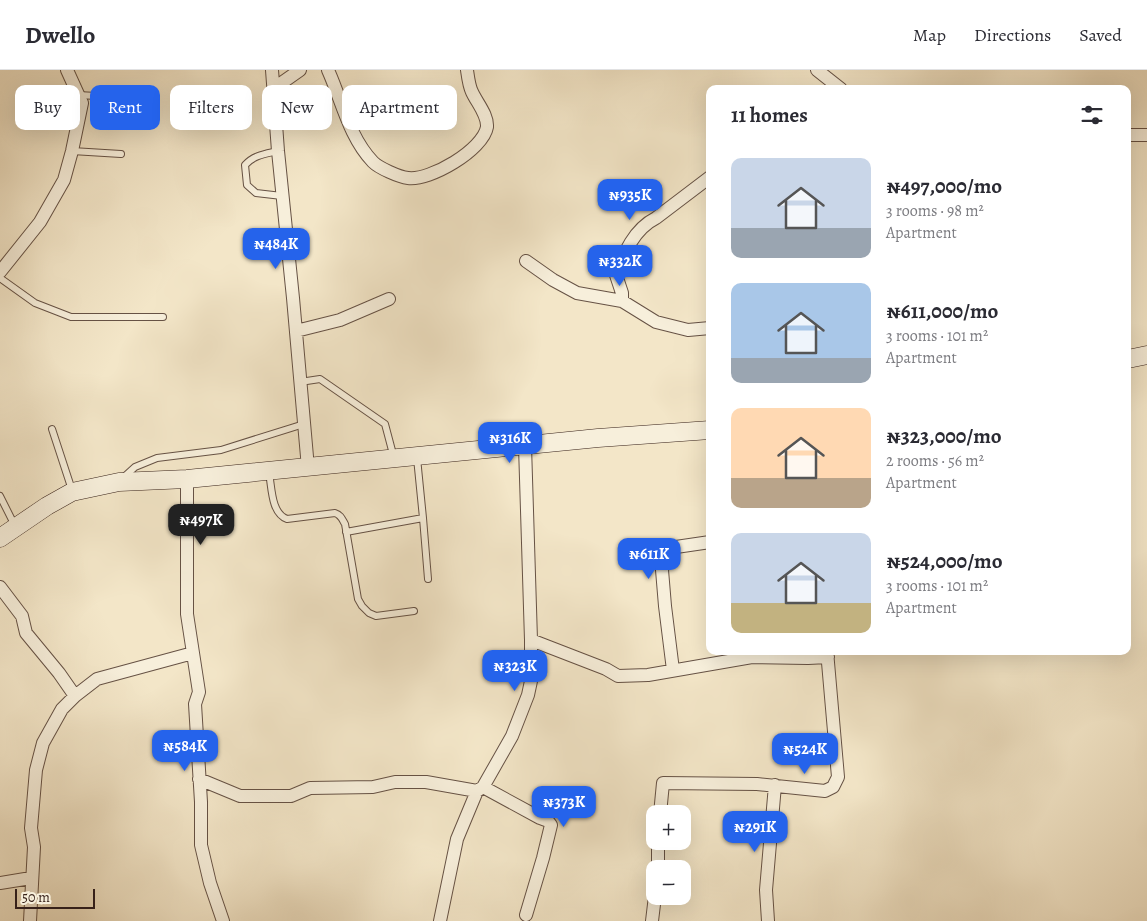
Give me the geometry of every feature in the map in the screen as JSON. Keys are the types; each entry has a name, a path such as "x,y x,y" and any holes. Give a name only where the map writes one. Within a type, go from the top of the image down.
{"street":[{"path":"68,70 74,85"},
{"path":"272,70 273,85"},
{"path":"279,85 300,70"},
{"path":"328,70 346,119 374,164 392,173 409,178 433,174 445,168 473,148 487,128 487,120 471,90 467,70"},
{"path":"817,70 836,85"},
{"path":"80,99 82,103 80,113"},
{"path":"0,272 40,222 64,180 76,130"},
{"path":"276,130 308,468"},
{"path":"1131,135 1147,135"},
{"path":"622,301 622,293 616,275 627,248 634,237 649,222 706,179"},
{"path":"526,261 577,293 622,301 656,322 688,330 706,328"},
{"path":"296,332 340,320 389,299"},
{"path":"1131,358 1147,355"},
{"path":"0,538 15,526 72,492 119,482 187,479 269,472 525,446 706,430"},
{"path":"440,921 457,839 480,789 512,736 528,695 531,681 532,640 525,446"},
{"path":"187,479 187,614 199,692 195,704 200,779 201,845 210,883 223,921"},
{"path":"673,670 662,570 667,554 676,547 706,543"},
{"path":"0,587 22,616 26,633 75,696"},
{"path":"532,640 606,669 618,676 648,675 752,657 808,658 822,655"},
{"path":"30,921 34,847 31,828 39,759 43,743 62,709 75,696 97,680 193,653"},
{"path":"661,805 663,783 775,786 825,791 833,787 838,777 827,655"},
{"path":"200,779 240,796 291,796 310,788 373,786 395,782 426,782 480,789 548,821 551,825 526,915"},
{"path":"768,921 766,890 775,786"},
{"path":"0,883 31,878"},
{"path":"652,921 654,905"}],"lane":[{"path":"72,151 121,154"},
{"path":"278,151 258,155 250,159 246,165 247,185 256,193 282,196"},
{"path":"0,278 35,303 71,317 163,317"},
{"path":"300,382 320,379 385,424 394,459"},
{"path":"119,482 135,467 157,458 221,450 304,424"},
{"path":"52,429 72,492"},
{"path":"417,457 428,579"},
{"path":"269,472 276,509 280,516 287,519 335,513 339,514 342,518 358,599 369,613 376,616 414,611"},
{"path":"0,496 15,526"},
{"path":"346,532 423,518"}]}
